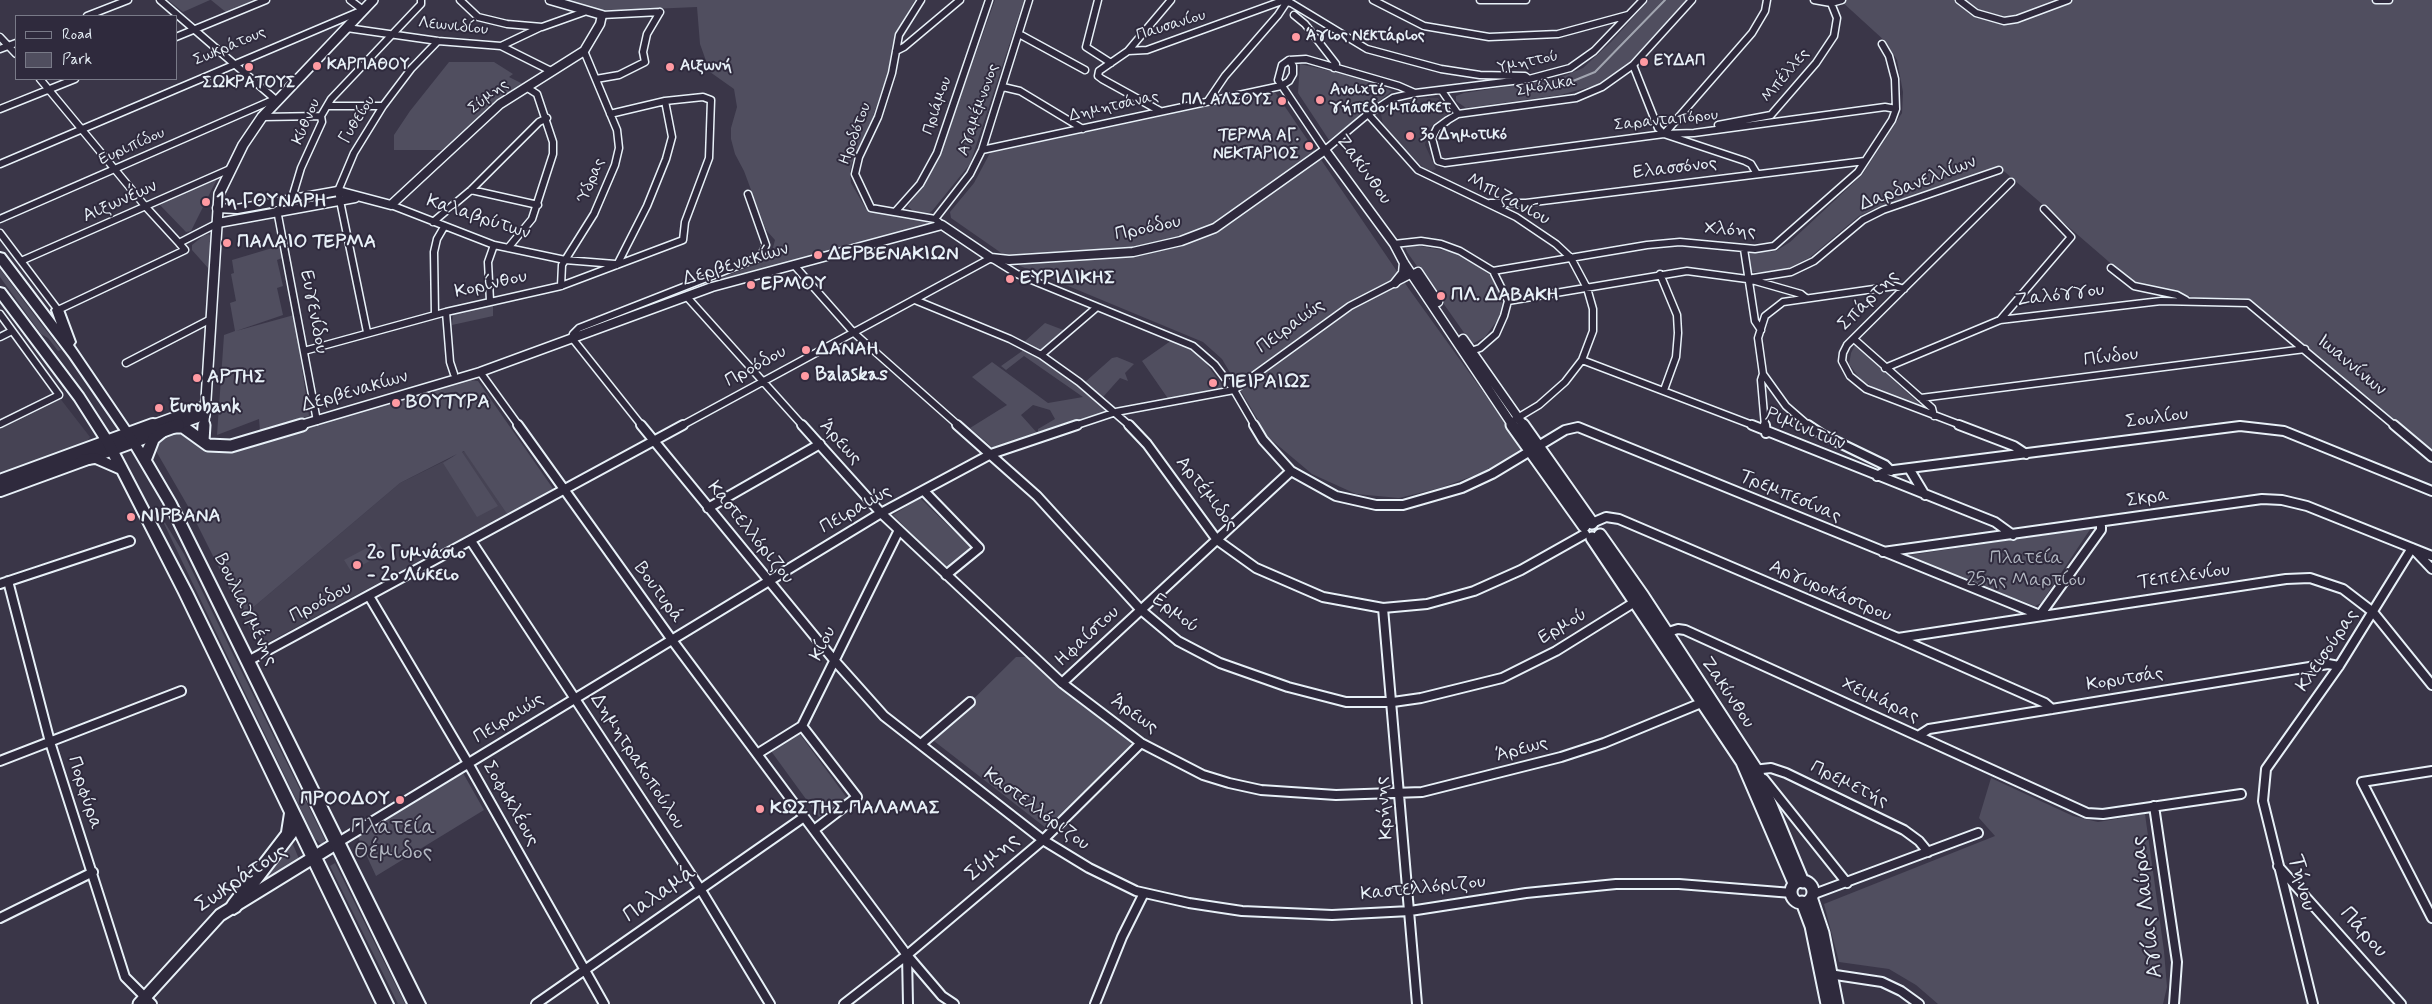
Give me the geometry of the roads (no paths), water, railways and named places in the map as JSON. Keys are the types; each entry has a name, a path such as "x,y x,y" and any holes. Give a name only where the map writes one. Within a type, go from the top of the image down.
{"main road":[{"path":"205,410 218,200 230,169 275,99 373,0"},
{"name":"Βουλιαγμένης","path":"0,257 74,354 132,437 169,501 417,1004"},
{"path":"0,292 79,397 110,445 185,592 385,1004"},
{"path":"58,310 74,354"},
{"path":"145,459 153,440 168,429 205,410"},
{"path":"0,481 110,445 205,410"},
{"path":"132,437 168,429"},
{"path":"0,490 81,460 110,445"},
{"path":"81,460 96,458 122,470"},
{"path":"234,906 289,835 292,812"}],"street":[{"path":"90,15 128,0"},
{"path":"160,0 178,15"},
{"path":"178,36 266,0"},
{"path":"350,0 363,10"},
{"name":"Κύθνου","path":"292,198 301,168 322,122 321,116 341,87 421,4 421,0"},
{"path":"460,0 478,18 507,24 542,27"},
{"path":"550,0 584,12 602,15 660,12 648,34 643,52 645,62 619,75 596,79"},
{"name":"Ηροδότου","path":"921,0 900,35 892,73 878,117 854,168 858,184 870,208 938,222"},
{"path":"896,51 904,47 960,0"},
{"name":"Πριάμου","path":"895,212 920,184 937,153 989,0"},
{"name":"Αγαμέμνονος","path":"938,222 970,174 982,150 1029,0"},
{"path":"1098,0 1086,47 1111,63"},
{"path":"1128,51 1165,2 1171,0"},
{"path":"1373,0 1424,26 1489,37 1558,34 1628,15"},
{"path":"1480,0 1526,0"},
{"name":"Υμηττού","path":"1393,98 1529,79 1557,73 1582,62 1643,0"},
{"name":"Σμόλικα","path":"1440,163 1433,148 1432,138 1437,128 1458,114 1576,98 1602,87 1634,65 1692,0"},
{"path":"1664,134 1752,33 1765,11 1767,0"},
{"path":"1814,0 1831,3 1841,0"},
{"path":"1959,0 1976,13 1990,19 2004,21 2017,20 2068,0"},
{"path":"2376,0 2389,0"},
{"path":"1208,101 1225,76 1288,1 1367,49 1441,69 1480,75 1525,76 1529,79"},
{"name":"Παυσανίου","path":"1160,111 1098,76 1099,71 1128,51 1147,50 1277,3 1288,1"},
{"name":"Μπέλλες","path":"1687,132 1771,115 1816,63 1834,36 1837,18 1831,3"},
{"name":"Σωκράτους","path":"0,164 363,10"},
{"path":"1278,15 1294,15 1304,11"},
{"path":"501,46 542,27 584,12"},
{"path":"178,15 275,99"},
{"name":"Σύμης","path":"391,205 500,104 584,51 600,24 602,15"},
{"path":"1294,15 1305,24 1336,64 1334,68"},
{"name":"Λεωνιδίου","path":"347,28 438,41 501,46 551,71"},
{"path":"1019,34 1085,70"},
{"path":"0,37 15,53"},
{"name":"Γυθείου","path":"338,195 354,152 383,106 411,69 438,41"},
{"path":"0,49 15,43"},
{"name":"Χλόης","path":"1493,271 1680,242 1766,249 1774,246 1858,172 1882,137 1896,108 1895,79 1889,56 1882,44"},
{"name":"Ύδρας","path":"565,260 594,214 615,165 619,148 617,130 584,51"},
{"path":"1289,60 1293,66 1293,74 1289,81 1281,86 1278,80 1282,65 1289,60 1306,59 1398,87 1412,94"},
{"path":"1634,65 1658,128 1664,134 1745,160 1757,174"},
{"path":"0,233 58,310 185,250 146,207 41,80"},
{"path":"0,109 72,80"},
{"name":"Δημητσάνας","path":"982,150 1281,86"},
{"name":"Ζακύνθου","path":"1281,86 1325,150 1471,351 1514,420"},
{"path":"1002,87 1020,91 1083,128"},
{"path":"1398,87 1440,91 1458,114"},
{"path":"1393,98 1398,87"},
{"path":"508,248 532,219 553,154 553,142 547,118 537,94 526,88"},
{"name":"Κορίνθου","path":"304,351 435,314 561,286 683,240 685,222 710,158 711,100 709,98 665,101"},
{"name":"Προόδου","path":"248,661 991,258 1018,259 1132,252 1181,241 1215,228 1325,150 1368,114 1393,98"},
{"name":"Ευριπίδου","path":"0,219 275,99"},
{"path":"610,114 665,101 672,136 666,159 647,206 617,265"},
{"path":"328,106 383,106"},
{"name":"Σαρανταπόρου","path":"1440,163 1664,134 1694,133 1885,107 1896,108"},
{"name":"Μπιζανίου","path":"1368,114 1404,157 1418,170 1538,230 1571,258 1586,288 1592,309 1593,332 1582,360 1565,382 1539,405 1514,420"},
{"path":"262,117 321,116"},
{"path":"434,222 471,190 539,122 547,118"},
{"name":"Ελασσόνος","path":"1488,204 1526,203 1865,161"},
{"name":"Αιξωνέων","path":"21,261 146,207 219,172 230,169"},
{"name":"Δαρδανελλίων","path":"1508,301 1660,274 1687,272 1747,279 1792,272 1814,261 1862,220 1883,210 1999,170"},
{"name":"Σπάρτης","path":"2011,182 1854,339 1843,353 1842,362 1850,376 1866,389 2014,446 2026,454"},
{"path":"471,190 538,205"},
{"name":"Δερβενακίων","path":"572,338 573,334 580,328 753,261 763,254 766,245 748,194"},
{"path":"338,195 367,332"},
{"name":"Καλαβρύτων","path":"218,223 338,195"},
{"name":"Καλαβρύτων","path":"218,208 237,208 292,198 338,195 361,197 391,205 494,245 565,260 617,265"},
{"path":"2000,320 2071,237 2044,209"},
{"name":"Ευγενίδου","path":"277,210 317,421"},
{"path":"938,222 991,258"},
{"name":"Δερβενακίων","path":"168,429 183,427 208,445 231,446 480,372 712,288 938,222"},
{"path":"179,243 218,223"},
{"path":"435,314 434,252 437,239 444,226"},
{"path":"1397,248 1420,241 1441,244 1460,251 1493,271 1508,301 1496,334 1480,348 1471,351"},
{"path":"490,301 488,262 494,245"},
{"name":"Ζακύνθου","path":"1397,248 1404,263 1414,273 1418,284 1640,599 1751,770 1796,886"},
{"path":"1744,248 1747,279 1755,321 1761,330"},
{"name":"Τρεμπεσίνας","path":"991,258 1017,274 1193,346 1215,365 1234,390 1262,440 1291,471 1336,496 1376,504 1402,505 1462,488 1492,474 1565,430 1578,427 1881,552 2040,615"},
{"path":"561,286 560,271 565,260"},
{"path":"1404,263 1403,273 1397,281 1418,284"},
{"name":"Ερμού","path":"794,265 854,333 991,454 1074,534 1141,610 1178,641 1220,663 1288,686 1346,702 1392,702 1454,692 1502,678 1556,651 1640,599"},
{"path":"2111,268 2134,286 2177,296 2188,302"},
{"name":"Πειραιώς","path":"337,843 881,513 991,454 1116,412 1234,390 1350,306 1414,273"},
{"path":"1660,274 1672,297 1678,324 1676,357 1664,390"},
{"path":"1747,279 1801,294 1806,298"},
{"path":"1890,471 1885,465 1837,444 1806,424 1786,406 1763,374 1758,349 1765,316 1778,304 1788,300 1895,286 1904,290"},
{"name":"Άρεως","path":"687,297 881,513 1062,683 1140,742 1203,775 1261,790 1336,795 1422,792 1561,757 1604,743 1706,701"},
{"name":"Αρτέμιδος","path":"915,300 1010,338 1041,355 1079,382 1116,412 1147,444 1217,540 1256,568 1323,597 1383,608 1427,604 1474,592 1521,570 1591,531"},
{"name":"Ζαλόγγου","path":"1885,368 2000,320 2133,303 2248,303"},
{"name":"Ιωαννίνων","path":"2248,303 2432,456"},
{"path":"1041,355 1098,307"},
{"path":"446,312 450,362 454,374"},
{"path":"0,314 58,395 0,424"},
{"path":"126,363 211,319"},
{"path":"0,337 12,331"},
{"name":"Καστελλόριζου","path":"572,338 708,508 834,660 884,716 1043,840 1089,868 1136,891 1189,903 1242,911 1332,915 1410,910 1526,893 1616,884 1796,886"},
{"path":"1854,339 1932,408 1934,416"},
{"name":"Πίνδου","path":"1921,398 2305,349"},
{"name":"Ριμινιτών","path":"1582,360 1664,390 1766,433 1995,522 2013,536"},
{"name":"Βουτυρά","path":"480,372 672,640 907,956 942,996 954,1004"},
{"path":"1763,374 1761,380 1766,433"},
{"path":"203,441 205,410"},
{"name":"Σουλίου","path":"1877,476 1890,471 1910,470 2226,426 2257,427 2284,431 2432,491"},
{"path":"708,508 820,444"},
{"path":"1910,470 1925,494"},
{"name":"Ηφαίστου","path":"1062,683 1291,471"},
{"path":"924,491 979,548 978,551 946,574"},
{"name":"Σκρα","path":"1881,552 2013,536 2247,500 2282,500 2307,506 2432,556"},
{"name":"Αργυροκάστρου","path":"1591,531 1606,517 1619,519 1898,638 2045,703 2052,708"},
{"path":"2040,615 2101,530 2101,522"},
{"name":"Κίου","path":"802,726 898,530"},
{"name":"Δημητρακοπούλου","path":"471,541 701,890 770,1004"},
{"path":"4,583 130,542"},
{"path":"2412,548 2432,569"},
{"name":"Κλεισούρας","path":"2266,769 2339,666 2412,548"},
{"name":"Τεπελενίου","path":"1898,638 2298,577 2310,578 2331,583 2357,598 2373,612 2432,685"},
{"name":"Πορφύρα","path":"4,583 50,742 125,977 145,1002"},
{"name":"Σοφοκλέους","path":"369,596 468,763 604,1004"},
{"name":"Κρήνης","path":"1383,608 1417,1004"},
{"name":"Χειμάρας","path":"1662,634 1678,629 1685,630 2087,813 2103,814 2154,806"},
{"name":"Κορυτσάς","path":"1918,736 1929,729 2052,708 2328,664 2339,666"},
{"path":"0,761 182,692"},
{"path":"921,744 970,702"},
{"path":"757,754 802,726 857,797 814,830"},
{"name":"Σύμης","path":"844,1004 907,956 1043,840 1140,742"},
{"name":"Πρεμετής","path":"1751,770 1771,768 1786,773 1904,830 1919,841 1928,852"},
{"name":"Τήνου","path":"2266,769 2262,801 2313,1004"},
{"path":"1751,770 1847,883"},
{"path":"2432,771 2362,782 2427,912 2432,918"},
{"path":"2154,806 2241,794"},
{"name":"Αγίας Λαύρας","path":"2154,806 2177,962 2174,1004"},
{"name":"Παλαμά","path":"536,1004 804,817"},
{"path":"1809,899 1978,833"},
{"name":"Σωκράτους","path":"145,1002 207,927 234,906 337,843"},
{"name":"Πάρου","path":"2277,864 2401,1004"},
{"path":"0,918 93,872"},
{"path":"1796,886 1809,899"},
{"path":"1796,886 1809,886 1811,926 1837,1004"},
{"path":"1095,1004 1122,937 1144,893"},
{"path":"907,956 908,1004"},
{"path":"1827,974 1827,1004"},
{"path":"1827,974 1882,982 1901,991 1919,1004"}],"waterway":[{"path":"1551,90 1595,72 1665,0"}],"place":[{"name":"Άγιος Νεκτάριος","path":"1296,37"},
{"name":"ΕΥΔΑΠ","path":"1644,62"},
{"name":"ΚΑΡΠΑΘΟΥ","path":"317,66"},
{"name":"ΣΩΚΡΑΤΟΥΣ","path":"249,67"},
{"name":"Αιξωνή","path":"670,67"},
{"name":"Ανοιχτό γήπεδο μπάσκετ","path":"1320,100"},
{"name":"ΠΛ. ΑΛΣΟΥΣ","path":"1282,101"},
{"name":"3ο Δημοτικό","path":"1410,136"},
{"name":"ΤΕΡΜΑ ΑΓ. ΝΕΚΤΑΡΙΟΣ","path":"1309,146"},
{"name":"1η ΓΟΥΝΑΡΗ","path":"206,202"},
{"name":"ΠΑΛΑΙΟ ΤΕΡΜΑ","path":"227,243"},
{"name":"ΔΕΡΒΕΝΑΚΙΩΝ","path":"818,255"},
{"name":"ΕΥΡΙΔΙΚΗΣ","path":"1010,279"},
{"name":"ΕΡΜΟΥ","path":"751,285"},
{"name":"ΠΛ. ΔΑΒΑΚΗ","path":"1441,296"},
{"name":"ΔΑΝΑΗ","path":"806,350"},
{"name":"Balaskas","path":"805,376"},
{"name":"ΑΡΤΗΣ","path":"197,378"},
{"name":"ΠΕΙΡΑΙΩΣ","path":"1213,383"},
{"name":"ΒΟΥΤΥΡΑ","path":"396,403"},
{"name":"Eurobank","path":"159,408"},
{"name":"ΝΙΡΒΑΝΑ","path":"131,517"},
{"name":"2ο Γυμνάσιο - 2ο Λύκειο","path":"357,565"},
{"name":"ΠΡΟΟΔΟΥ","path":"400,800"},
{"name":"ΚΩΣΤΗΣ ΠΑΛΑΜΑΣ","path":"760,809"}],"park label":[{"name":"Πλατεία 25ης Μαρτίου","path":"2026,570"},
{"name":"Πλατεία Θέμιδος","path":"393,840"}]}
